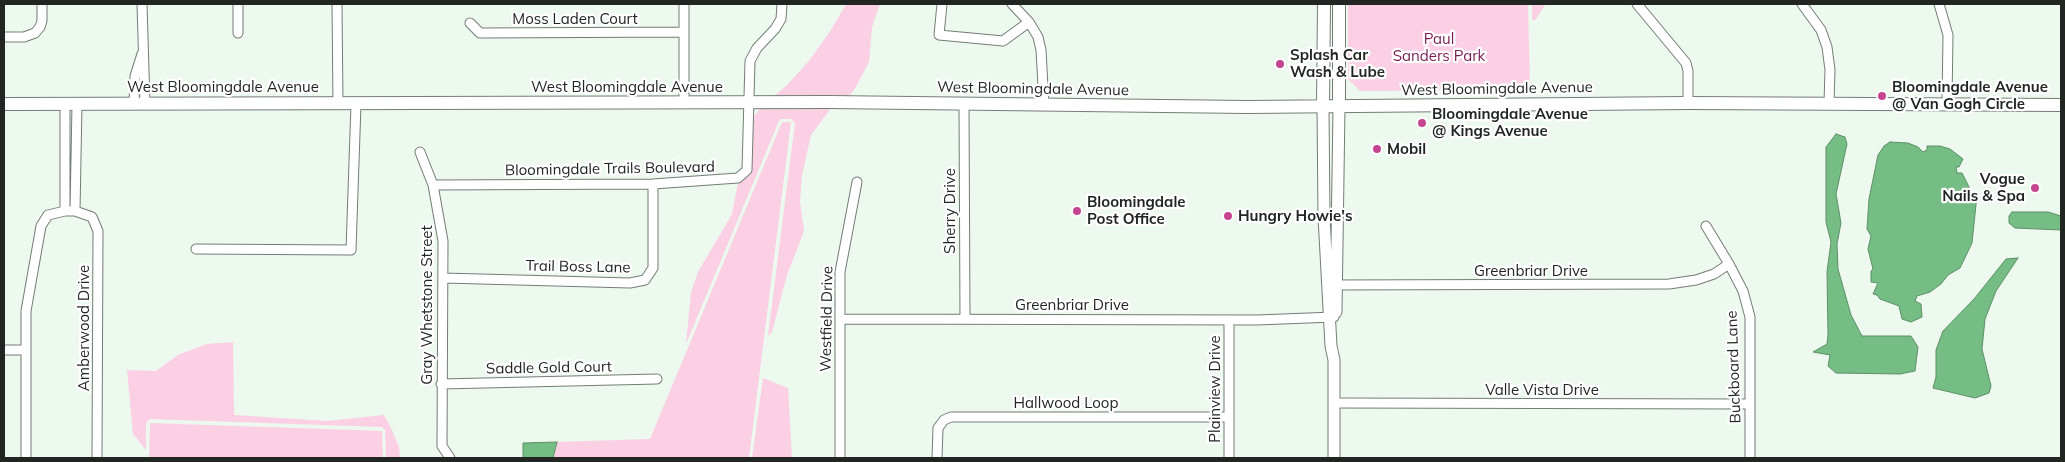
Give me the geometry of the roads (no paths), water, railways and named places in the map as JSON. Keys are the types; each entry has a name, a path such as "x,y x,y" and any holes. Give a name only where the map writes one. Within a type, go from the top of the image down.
{"main road":[{"path":"1323,107 1324,4"},
{"path":"1339,107 1340,4"},
{"name":"West Bloomingdale Avenue","path":"4,104 684,104 830,102 1323,107 1688,103 2061,105"}],"street":[{"path":"4,37 24,37 35,33 42,21 42,4"},
{"path":"140,104 145,58 143,52 142,4"},
{"path":"238,4 238,33"},
{"path":"337,4 338,104"},
{"path":"684,4 684,104"},
{"name":"Bloomingdale Trails Boulevard","path":"433,185 653,184 738,178 747,170 750,61 757,48 775,29 781,19 782,4"},
{"path":"942,4 939,35 1003,41 1029,22"},
{"path":"1012,4 1029,22 1038,37 1041,50 1044,105"},
{"path":"1637,4 1686,63 1688,71 1688,103"},
{"path":"1802,4 1821,30 1827,47 1830,70 1829,103"},
{"path":"1939,4 1948,35 1947,103"},
{"name":"Moss Laden Court","path":"470,24 480,33 684,32"},
{"name":"Sherry Drive","path":"964,103 965,319"},
{"path":"66,211 71,104"},
{"path":"26,458 26,311 41,226 48,215 76,211 71,104"},
{"path":"196,249 351,250 356,104"},
{"path":"1323,107 1324,217 1332,285"},
{"path":"1334,458 1332,285 1339,107"},
{"name":"Gray Whetstone Street","path":"420,152 433,185 443,241 442,446 450,458"},
{"name":"Westfield Drive","path":"840,458 840,272 857,182"},
{"name":"Trail Boss Lane","path":"443,278 630,283 645,280 653,268 653,184"},
{"name":"Amberwood Drive","path":"76,211 92,217 98,231 97,458"},
{"name":"Buckboard Lane","path":"1706,226 1743,291 1750,317 1750,458"},
{"name":"Greenbriar Drive","path":"1332,285 1669,284 1696,280 1714,274 1729,264"},
{"name":"Greenbriar Drive","path":"840,319 1229,320 1304,319 1307,317 1333,319"},
{"name":"Plainview Drive","path":"1229,320 1229,458"},
{"path":"4,350 26,350"},
{"name":"Saddle Gold Court","path":"441,384 657,379"},
{"name":"Valle Vista Drive","path":"1334,403 1750,404"},
{"name":"Hallwood Loop","path":"937,458 938,428 944,420 951,417 1229,417"}],"place":[{"name":"Splash Car Wash & Lube","path":"1280,64"},
{"name":"Bloomingdale Avenue @ Van Gogh Circle","path":"1882,96"},
{"name":"Bloomingdale Avenue @ Kings Avenue","path":"1422,123"},
{"name":"Mobil","path":"1377,149"},
{"name":"Vogue Nails & Spa","path":"2035,188"},
{"name":"Bloomingdale Post Office","path":"1077,211"},
{"name":"Hungry Howie's","path":"1228,216"}],"park label":[{"name":"Paul Sanders Park","path":"1439,48"}]}
